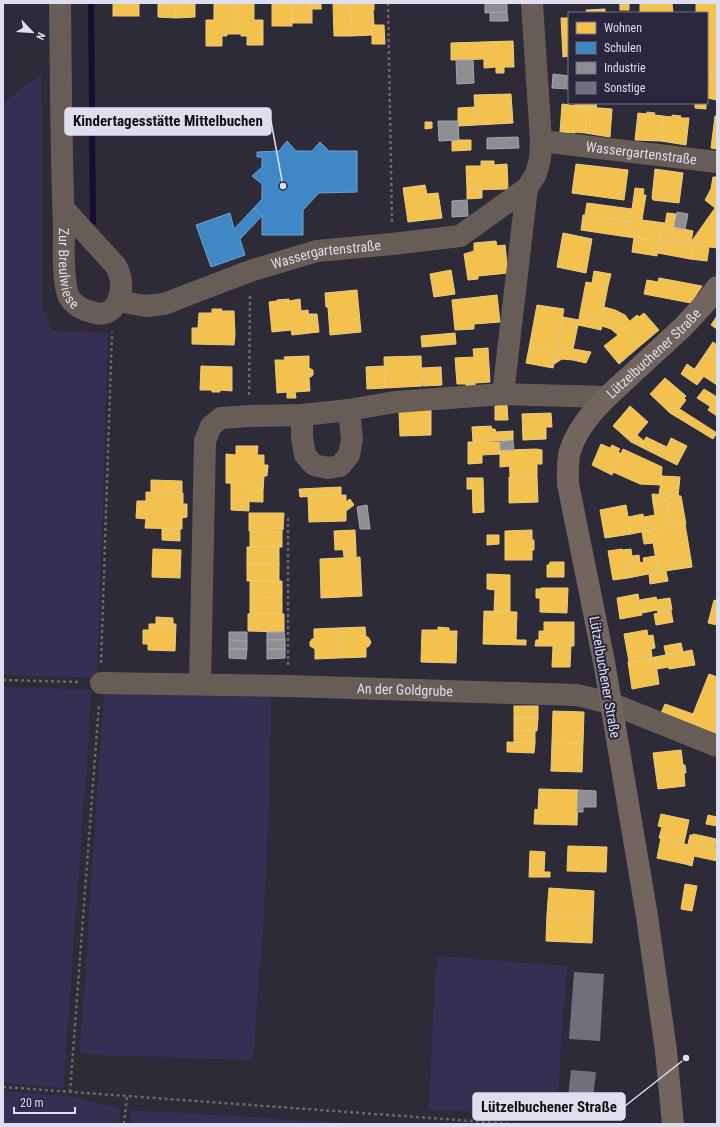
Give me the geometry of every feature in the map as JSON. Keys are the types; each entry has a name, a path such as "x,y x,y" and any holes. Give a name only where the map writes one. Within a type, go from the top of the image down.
{"main road":[{"name":"Lützelbuchener Straße","path":"672,1124 666,1051 647,916 604,662 568,484 568,467 569,453 580,427 606,397 684,326 706,302 717,287"}],"street":[{"name":"Zur Breulwiese","path":"60,3 63,208 66,284 73,304 94,313 105,313 115,306 121,292 120,275 116,266 63,208"},
{"name":"Wassergartenstraße","path":"115,306 146,306 164,304 250,271 317,251 460,236 526,188 536,174 540,159 541,141 532,3"},
{"name":"Wassergartenstraße","path":"541,141 717,162"},
{"name":"Wassergartenstraße","path":"503,394 526,188"},
{"path":"200,684 205,441 211,426 221,418 302,415 349,410 395,402 503,394 606,397"},
{"path":"302,415 302,437 305,455 314,465 328,468 340,466 349,456 352,438 349,410"},
{"name":"An der Goldgrube","path":"101,682 288,686 577,696 610,703 717,746"}],"path":[{"path":"388,3 392,244"},
{"path":"249,416 250,271"},
{"path":"70,1092 101,682 115,306"},
{"path":"288,518 288,686"},
{"path":"3,680 101,682"},
{"path":"3,1087 513,1124"},
{"path":"124,1124 127,1096"}],"shaded area":[{"path":"42,73 43,309 53,331 108,333 97,678 3,675 3,103"},
{"path":"3,687 92,690 64,1078 65,1088 3,1083"},
{"path":"104,693 271,697 267,868 253,1060 99,1055 80,1053"},
{"path":"437,956 567,966 556,1114 428,1110"},
{"path":"3,1091 69,1096 120,1109 119,1124 3,1124"},
{"path":"132,1110 364,1124 130,1124"}],"building: Wohnen":[{"path":"113,3 139,3 139,16 113,16"},
{"path":"158,3 176,3 176,18 158,17"},
{"path":"176,3 195,3 195,17 176,18"},
{"path":"214,3 234,3 235,34 227,34 227,36 222,36 222,46 206,46 206,20 214,20"},
{"path":"234,3 254,3 254,20 263,20 263,45 247,45 247,36 235,34"},
{"path":"272,3 292,3 292,26 272,26"},
{"path":"292,3 312,3 312,23 292,23"},
{"path":"312,3 321,3 321,9 312,9"},
{"path":"333,3 351,3 352,36 334,36"},
{"path":"351,3 374,3 374,25 372,25 372,35 352,36"},
{"path":"620,3 629,3 629,10 620,10"},
{"path":"640,3 672,3 673,12 640,12"},
{"path":"696,3 717,3 717,20 708,20 708,12 696,12"},
{"path":"605,9 605,12 587,12 586,10"},
{"path":"561,18 568,18 568,56 563,57"},
{"path":"708,20 717,20 717,67 708,66"},
{"path":"372,25 384,25 385,44 372,44"},
{"path":"513,41 514,67 504,67 504,73 496,73 496,67 484,68 484,59 451,60 451,43"},
{"path":"708,66 717,67 717,78 708,78"},
{"path":"709,78 717,78 717,100 708,98"},
{"path":"511,94 513,123 476,125 474,95"},
{"path":"562,104 587,107 585,133 560,132"},
{"path":"575,104 588,104 587,107 576,106"},
{"path":"588,104 597,104 596,108 587,107"},
{"path":"695,104 706,104 706,109 695,108"},
{"path":"474,107 476,125 458,126 458,108"},
{"path":"587,107 612,109 610,137 585,133"},
{"path":"647,112 655,113 654,115 663,116 661,141 635,140 638,113 647,114"},
{"path":"672,115 681,116 680,118 689,118 686,145 661,141 663,116 672,117"},
{"path":"715,116 717,116 717,149 711,148"},
{"path":"425,122 432,122 432,128 425,129"},
{"path":"471,140 471,150 452,151 452,141"},
{"path":"481,161 494,161 494,165 507,164 508,189 467,190 466,166 481,166"},
{"path":"576,164 628,170 624,200 572,193"},
{"path":"655,169 683,173 679,203 653,200"},
{"path":"713,177 717,177 717,248 671,242 674,227 693,231 691,242 715,208 705,200 711,189"},
{"path":"425,185 427,194 438,193 442,218 408,222 403,188"},
{"path":"635,188 644,189 643,195 646,195 639,238 628,237"},
{"path":"467,190 482,190 482,198 467,199"},
{"path":"587,203 632,209 630,222 585,215"},
{"path":"667,213 676,214 671,242 659,241 661,230 664,231"},
{"path":"583,215 630,222 628,237 581,230"},
{"path":"642,220 665,223 664,231 661,230 659,241 639,238"},
{"path":"563,233 592,239 586,273 557,267"},
{"path":"634,237 659,241 657,256 632,252"},
{"path":"496,241 497,246 505,245 508,273 478,276 478,279 468,280 464,254 474,251 474,243"},
{"path":"659,241 693,245 690,259 658,253"},
{"path":"693,245 709,247 707,261 690,259"},
{"path":"451,270 455,294 434,297 430,274"},
{"path":"594,271 611,274 608,286 592,283"},
{"path":"659,278 702,286 691,303 644,294 647,280 658,282"},
{"path":"586,282 608,286 602,317 580,313"},
{"path":"357,290 361,332 330,335 328,307 326,307 325,293"},
{"path":"497,295 500,322 474,324 474,329 455,330 452,300"},
{"path":"289,299 289,301 300,299 301,311 308,310 310,333 292,335 291,330 272,332 269,302"},
{"path":"537,305 564,309 556,353 529,348"},
{"path":"604,307 625,315 631,323 626,328 602,317"},
{"path":"212,309 234,311 234,345 192,344 192,328 198,328 199,313 212,313"},
{"path":"580,313 609,319 626,328 640,346 619,364 604,346 618,335 611,329 602,326 601,330 578,325"},
{"path":"644,313 659,330 640,346 626,328 631,323 630,321 637,315 639,317"},
{"path":"308,314 317,314 319,332 310,333"},
{"path":"717,316 717,329 711,325"},
{"path":"563,317 579,320 573,349 558,346"},
{"path":"455,333 456,344 422,347 421,336"},
{"path":"713,342 717,345 717,385 694,370"},
{"path":"558,346 591,352 586,363 562,359 554,364"},
{"path":"488,348 490,382 475,383 475,388 466,388 466,384 457,384 455,358 474,357 473,349"},
{"path":"529,348 556,353 553,368 526,363"},
{"path":"309,356 309,368 313,370 313,375 309,378 310,391 295,392 296,398 287,398 287,392 277,393 275,360 285,360 284,357"},
{"path":"421,356 422,386 385,388 384,357"},
{"path":"687,364 704,376 697,385 681,374"},
{"path":"201,366 232,367 232,391 220,390 220,392 212,392 212,390 200,390"},
{"path":"385,366 385,388 367,389 366,367"},
{"path":"441,367 442,385 423,386 422,368"},
{"path":"665,378 686,396 684,398 686,400 680,408 674,408 670,413 650,394"},
{"path":"704,389 717,397 711,407 697,398"},
{"path":"717,397 717,416 708,410"},
{"path":"507,405 508,420 495,420 495,406"},
{"path":"630,406 648,422 631,442 613,426"},
{"path":"674,408 678,408 717,433 713,439 670,413"},
{"path":"431,410 431,435 400,436 399,411"},
{"path":"551,413 552,427 546,427 546,439 523,440 522,414"},
{"path":"491,426 496,432 513,431 513,440 473,442 472,427"},
{"path":"637,435 644,441 641,447 631,442"},
{"path":"646,437 667,447 671,438 687,446 677,465 641,447"},
{"path":"468,442 500,442 500,454 482,455 482,463 468,464"},
{"path":"601,444 610,448 612,445 620,449 618,452 622,454 612,475 592,465"},
{"path":"236,446 258,446 257,455 264,455 264,465 268,465 267,476 264,476 263,491 250,491 250,484 226,483 226,454 236,455"},
{"path":"623,449 662,467 661,485 640,484 613,472"},
{"path":"500,450 509,450 510,466 500,467"},
{"path":"509,450 542,450 542,464 537,464 537,476 510,477"},
{"path":"537,476 538,502 509,503 509,477"},
{"path":"662,476 680,477 678,496 659,494"},
{"path":"467,478 472,478 472,489 467,489"},
{"path":"472,478 483,478 484,512 473,513"},
{"path":"151,480 182,481 182,493 151,492"},
{"path":"231,483 250,484 250,491 263,491 263,502 231,501"},
{"path":"341,487 341,495 300,497 299,489"},
{"path":"146,492 183,493 183,504 187,504 187,517 182,518 182,529 145,528 146,519 136,518 137,501 146,501"},
{"path":"652,494 666,495 667,500 653,503"},
{"path":"346,495 346,502 350,499 354,505 346,511 346,521 309,522 308,496"},
{"path":"666,495 681,496 686,524 672,527"},
{"path":"667,500 672,527 646,531 644,517 655,515 653,503"},
{"path":"231,501 249,502 249,511 231,510"},
{"path":"626,505 631,534 605,538 600,510"},
{"path":"249,513 284,513 283,530 249,531"},
{"path":"643,514 646,531 631,534 628,517"},
{"path":"685,524 691,560 657,566 651,530"},
{"path":"162,529 180,529 180,541 162,540"},
{"path":"355,530 356,549 335,550 334,531"},
{"path":"532,530 534,550 532,550 532,560 505,560 505,531"},
{"path":"651,530 653,543 644,544 642,532"},
{"path":"250,531 282,531 282,547 250,547"},
{"path":"487,535 499,535 499,544 487,545"},
{"path":"247,547 279,547 279,564 247,564"},
{"path":"153,549 181,550 180,578 152,577"},
{"path":"356,549 356,557 344,557 343,550"},
{"path":"631,549 633,564 626,565 628,578 613,580 608,551"},
{"path":"639,555 640,563 633,564 632,556"},
{"path":"655,556 658,572 628,578 626,565 644,562 643,558"},
{"path":"360,557 362,596 321,598 320,559"},
{"path":"691,560 692,567 658,572 657,566"},
{"path":"550,562 564,562 564,577 547,577 547,565 549,565"},
{"path":"247,564 279,564 279,581 247,581"},
{"path":"666,571 668,581 650,584 649,574"},
{"path":"487,574 510,575 510,612 494,612 495,590 487,589"},
{"path":"250,581 282,581 282,597 250,598"},
{"path":"568,588 567,613 540,612 540,598 536,598 536,589"},
{"path":"638,594 642,615 620,619 617,598"},
{"path":"282,597 282,614 250,614 250,598"},
{"path":"656,597 657,600 670,598 672,610 658,613 657,610 642,613 640,600"},
{"path":"714,600 717,601 717,625 708,623"},
{"path":"484,611 517,612 516,640 526,640 526,645 483,644"},
{"path":"671,611 673,622 656,625 654,614"},
{"path":"248,614 284,614 284,632 248,631"},
{"path":"156,617 173,618 173,624 156,624"},
{"path":"544,622 574,622 574,646 571,646 570,667 552,667 553,646 535,646 536,640 539,640 539,631 544,631"},
{"path":"149,624 176,624 175,651 148,650 148,644 143,644 143,630 149,630"},
{"path":"365,627 366,637 368,637 371,643 368,647 366,647 366,657 339,658 338,628"},
{"path":"438,627 449,628 449,631 457,631 456,663 421,662 422,630 438,630"},
{"path":"338,628 339,658 315,659 315,649 310,646 310,642 314,639 314,629"},
{"path":"647,630 648,636 653,635 655,648 651,649 652,657 629,662 624,634"},
{"path":"681,643 683,652 666,655 664,646"},
{"path":"692,650 695,665 669,669 669,667 657,669 655,657"},
{"path":"655,657 659,684 632,689 628,662"},
{"path":"709,674 717,677 717,730 715,735 689,724"},
{"path":"665,704 693,714 689,724 661,713"},
{"path":"514,706 538,706 538,718 514,718"},
{"path":"553,711 584,712 583,743 552,742"},
{"path":"514,718 538,718 537,731 514,731"},
{"path":"514,731 535,731 535,743 514,743"},
{"path":"507,742 535,743 534,753 507,752"},
{"path":"552,742 583,743 582,772 551,771"},
{"path":"681,750 683,765 685,765 686,773 684,773 685,786 658,789 653,753"},
{"path":"539,789 578,790 577,825 534,824 535,809 538,810"},
{"path":"661,814 689,820 684,843 659,838 662,827 658,826"},
{"path":"708,815 717,817 717,826 706,824"},
{"path":"693,834 703,836 700,847 688,844 690,835"},
{"path":"703,836 716,839 715,847 717,848 717,851 700,847"},
{"path":"661,838 689,845 685,864 657,858"},
{"path":"689,845 717,851 717,861 694,856 692,866 685,864"},
{"path":"568,846 607,847 606,872 567,871"},
{"path":"530,851 545,852 544,872 550,872 550,877 529,877"},
{"path":"685,884 697,886 692,911 681,909"},
{"path":"549,888 594,891 593,917 547,914"},
{"path":"547,914 593,917 592,943 546,941"}],"building: Schulen":[{"path":"287,141 296,151 312,151 320,142 329,151 357,151 357,192 319,193 303,210 303,235 262,235 262,216 254,208 262,199 262,184 252,176 262,167 262,157 257,157 257,152 279,151"},
{"path":"254,208 262,216 240,239 245,255 211,267 196,225 230,213 234,229"}],"building: Industrie":[{"path":"485,3 507,3 507,12 485,13"},
{"path":"507,12 508,21 490,21 490,13"},
{"path":"456,60 473,60 474,83 457,84"},
{"path":"553,74 568,76 568,89 552,88"},
{"path":"438,121 458,121 459,140 439,141"},
{"path":"518,137 519,148 487,149 487,138"},
{"path":"467,200 468,216 452,217 452,201"},
{"path":"677,212 688,214 685,229 674,227"},
{"path":"513,440 514,450 500,450 500,442"},
{"path":"367,505 370,529 360,529 357,507"},
{"path":"229,632 247,632 247,641 229,640"},
{"path":"267,632 284,632 285,640 267,640"},
{"path":"229,640 247,641 247,649 229,649"},
{"path":"267,640 285,640 285,649 267,649"},
{"path":"229,649 247,649 246,659 229,658"},
{"path":"267,649 285,649 285,658 267,659"},
{"path":"578,790 596,791 596,807 583,807 583,812 577,812"}],"building: Sonstige":[{"path":"574,972 604,974 600,1041 569,1039"},
{"path":"571,1070 596,1072 593,1098 568,1097"}],"waterway":[{"path":"91,3 93,222"}],"place":[{"name":"Kindertagesstätte Mittelbuchen","path":"283,186"},
{"name":"Lützelbuchener Straße","path":"686,1058"}]}
